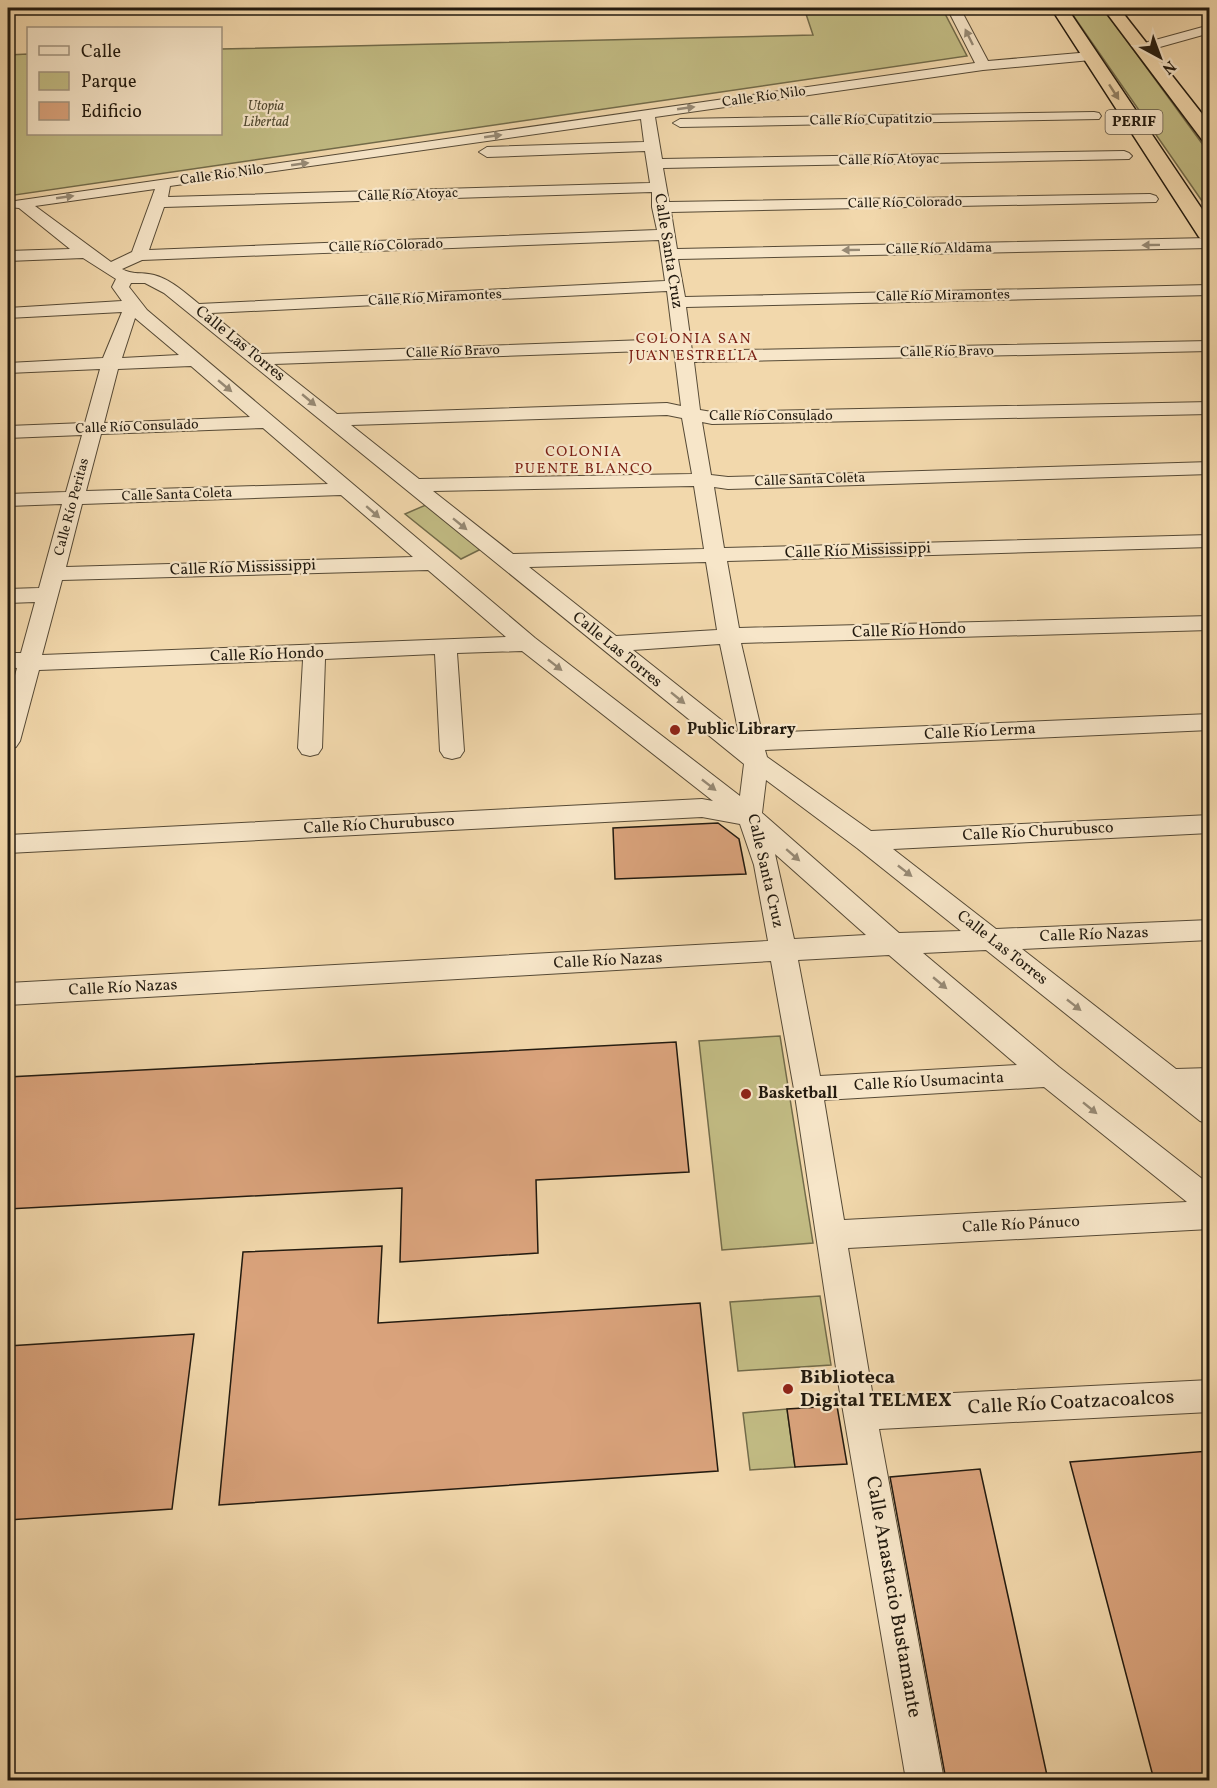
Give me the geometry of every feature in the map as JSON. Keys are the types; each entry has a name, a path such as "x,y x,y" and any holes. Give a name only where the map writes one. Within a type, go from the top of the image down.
{"highway":[{"name":"PERIF","path":"1059,8 1209,237"},
{"name":"PERIF","path":"1111,8 1209,137"}],"street":[{"path":"954,8 983,66"},
{"path":"1142,48 1209,29"},
{"name":"Calle Río Nilo","path":"15,204 437,145 647,119 983,66 1091,56"},
{"name":"Calle Río Cupatitzio","path":"647,119 1094,116"},
{"name":"Calle Santa Cruz","path":"647,119 729,636 754,752 749,816 767,865 833,1235 861,1414"},
{"name":"Calle Río Nilo","path":"437,145 454,152 653,155"},
{"name":"Calle Río Atoyac","path":"653,155 1124,156"},
{"path":"139,255 164,183"},
{"name":"Calle Río Atoyac","path":"159,202 657,187"},
{"name":"Calle Río Colorado","path":"660,207 1150,199"},
{"name":"Calle Las Torres","path":"15,204 118,273 153,278 196,309 610,644 754,752 1209,1113"},
{"name":"Calle Río Aldama","path":"666,245 1209,243"},
{"name":"Calle Río Colorado","path":"118,273 139,255 666,245"},
{"path":"8,256 86,253"},
{"path":"118,273 120,287 134,306 266,422 527,643 749,816 894,944 1049,1075 1209,1203"},
{"name":"Calle Río Miramontes","path":"196,309 675,294 1209,290"},
{"path":"8,313 134,306"},
{"name":"Calle Río Peritas","path":"8,741 110,365 126,319 134,306"},
{"name":"Calle Río Bravo","path":"260,359 683,350 1209,346"},
{"path":"8,368 194,360"},
{"name":"Calle Río Consulado","path":"333,420 667,409 712,418 1209,408"},
{"name":"Calle Río Consulado","path":"8,432 266,422"},
{"name":"Calle Santa Coleta","path":"412,485 703,480 728,483 1209,468"},
{"name":"Calle Santa Coleta","path":"8,500 346,489"},
{"name":"Calle Río Mississippi","path":"506,561 1209,541"},
{"name":"Calle Río Mississippi","path":"54,574 431,562"},
{"path":"8,596 49,595"},
{"name":"Calle Río Hondo","path":"610,644 729,636 1209,622"},
{"name":"Calle Río Hondo","path":"8,660 51,663 527,643"},
{"path":"446,646 452,751"},
{"path":"310,748 314,653"},
{"name":"Calle Río Lerma","path":"754,752 1209,722"},
{"name":"Calle Río Churubusco","path":"8,844 702,808 749,816"},
{"name":"Calle Río Churubusco","path":"866,841 1209,824"},
{"name":"Calle Río Nazas","path":"8,994 894,944 1209,930"},
{"name":"Calle Río Usumacinta","path":"808,1089 1049,1075"},
{"path":"1171,1082 1209,1080"},
{"name":"Calle Río Pánuco","path":"833,1235 1209,1215"},
{"name":"Calle Río Coatzacoalcos","path":"861,1414 1209,1396"},
{"name":"Calle Anastacio Bustamante","path":"861,1414 926,1780"}],"green space":[{"name":"Utopia Libertad","path":"804,8 942,8 967,56 8,196 8,55 27,54 27,135 222,135 222,49 813,35"},
{"path":"1068,8 1103,8 1209,153 1209,211"},
{"path":"428,504 483,548 461,559 405,514"},
{"path":"780,1036 813,1243 722,1250 699,1041"},
{"path":"820,1296 831,1365 738,1371 730,1302"},
{"path":"787,1409 795,1467 750,1470 743,1413"}],"building":[{"path":"718,823 739,839 746,874 615,879 613,828"},
{"path":"676,1042 689,1172 536,1180 538,1253 400,1262 402,1188 8,1209 8,1077"},
{"path":"382,1246 378,1323 700,1303 718,1471 219,1505 243,1252"},
{"path":"194,1334 172,1509 8,1520 8,1346"},
{"path":"837,1406 847,1464 795,1467 787,1409"},
{"path":"1209,1451 1209,1780 1154,1780 1070,1462"},
{"path":"980,1469 1048,1780 946,1780 890,1477"}],"place":[{"name":"Public Library","path":"675,730"},
{"name":"Basketball","path":"746,1094"},
{"name":"Biblioteca Digital TELMEX","path":"788,1389"}],"district":[{"name":"COLONIA SAN JUAN ESTRELLA","path":"694,348"},
{"name":"COLONIA PUENTE BLANCO","path":"584,460"}]}
